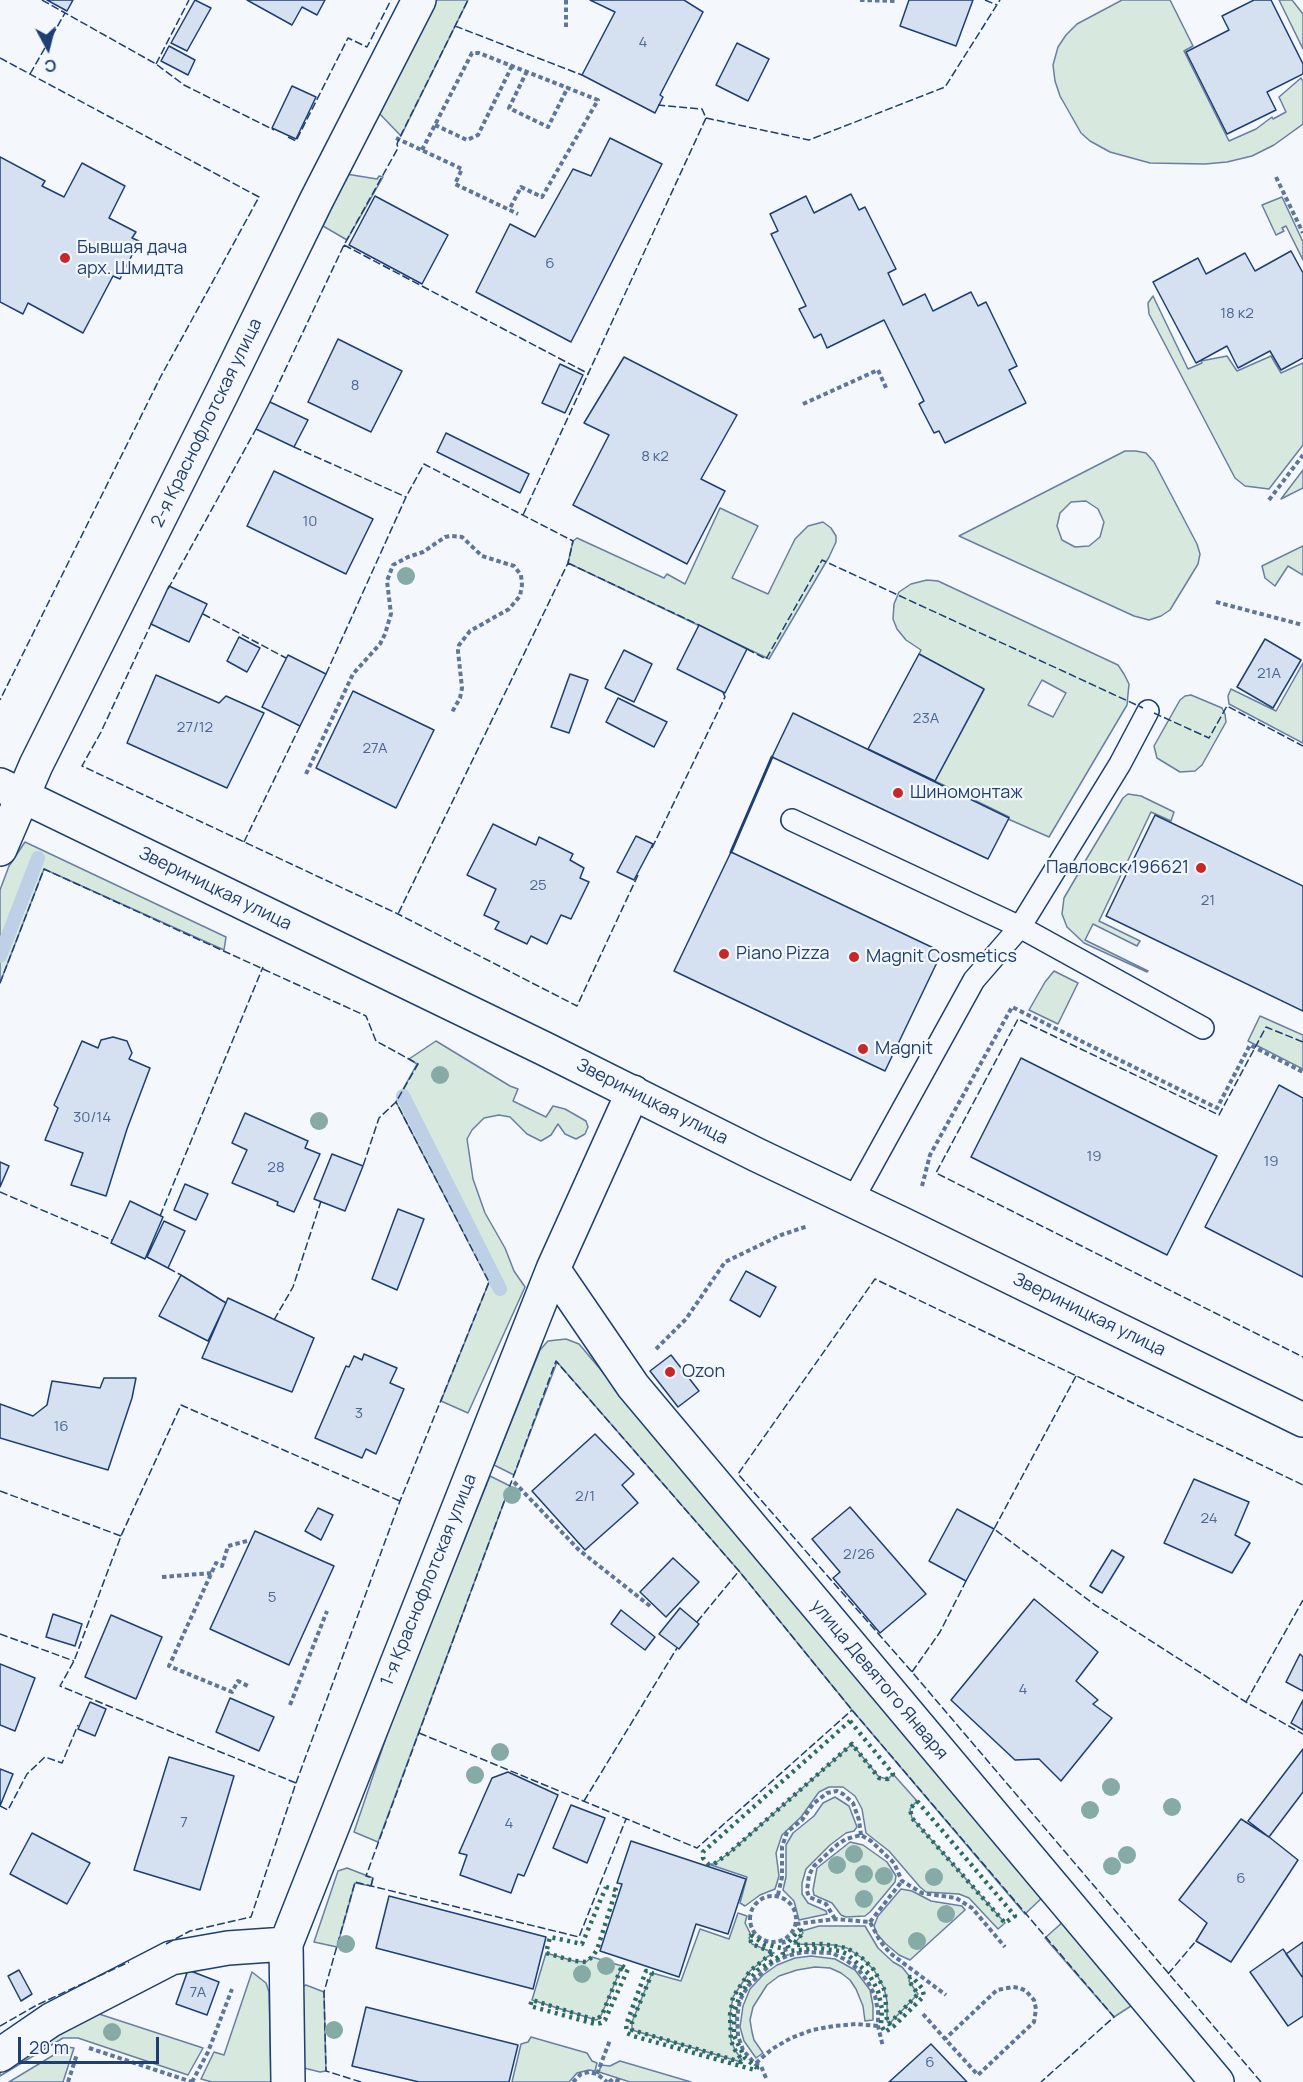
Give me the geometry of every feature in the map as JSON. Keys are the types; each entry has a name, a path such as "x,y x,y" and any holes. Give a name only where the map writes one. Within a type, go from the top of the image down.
{"street":[{"name":"2-я Краснофлотская улица","path":"0,849 12,791 36,765 316,201 419,0"},
{"name":"Звериницкая улица","path":"12,791 1303,1420"},
{"name":"1-я Краснофлотская улица","path":"288,2082 286,1944 553,1269 633,1092"},
{"name":"улица Девятого Января","path":"553,1269 649,1405 1217,2082"},
{"path":"0,2055 51,2020 171,1958 228,1948 286,1944"}],"lane":[{"path":"852,1201 974,980 1020,927 1120,764 1148,711"},
{"path":"792,820 1020,927 1203,1028"}],"path":[{"path":"566,0 567,27"},
{"path":"860,0 896,1"},
{"path":"422,150 472,53 479,53 598,100 542,197 521,187 508,210"},
{"path":"435,125 467,140 478,135 512,66"},
{"path":"527,71 509,108 548,127 568,87"},
{"path":"399,140 462,169 455,183 518,214"},
{"path":"1276,177 1303,233"},
{"path":"803,404 878,370 887,390"},
{"path":"1269,500 1303,455"},
{"path":"306,774 353,674 380,644 385,634 391,618 387,581 393,565 423,552 445,537 456,536 462,537 482,556 514,566 521,575 522,585 520,596 509,609 470,631 459,645 462,688 460,698 451,714"},
{"path":"1216,602 1303,625"},
{"path":"902,1224 922,1185 930,1155 1012,1007 1217,1108 1250,1045 1303,1072"},
{"path":"628,1377 686,1318 725,1262 781,1234 811,1226"},
{"path":"512,1481 579,1550 650,1606"},
{"path":"247,1541 228,1546 222,1566 216,1563 169,1666 232,1692 238,1681 250,1687"},
{"path":"162,1577 212,1573"},
{"path":"290,1705 327,1611"},
{"path":"778,1895 782,1877 782,1847 787,1833 802,1820 813,1804 827,1793 837,1791 853,1803 861,1835"},
{"path":"835,1919 826,1904 809,1897 807,1891 809,1875 814,1866 838,1844 861,1835 871,1841 894,1863 902,1881 921,1893 956,1898 972,1908 1005,1947"},
{"path":"870,1922 902,1881"},
{"path":"778,1895 791,1904 796,1924 790,1935 783,1940 770,1943 758,1938 750,1928 749,1914 754,1903 765,1896 778,1895"},
{"path":"796,1924 835,1919 870,1922"},
{"path":"870,1922 880,1941 890,1953 946,1995"},
{"path":"783,1940 787,1956"},
{"path":"68,2082 80,2045 192,2082 208,2052 249,1946"},
{"path":"766,2078 761,2066 755,2064 743,2050 738,2036 737,2017 741,2000 748,1986 772,1963 787,1956 803,1952 832,1953 852,1964 868,1982 875,1996 883,2047"},
{"path":"923,2014 945,2039 978,2075 1034,2022 1036,2009 1034,2000 1020,1988 997,1990 945,2039"},
{"path":"755,2064 772,2049 812,2030 856,2024 878,2026"},
{"path":"597,2074 610,2040"},
{"path":"573,2082 581,2074 589,2072 597,2074 608,2082 613,2079 622,2082"}],"shaded area":[{"path":"435,0 468,0 401,136 377,111"},
{"path":"1122,0 1170,0 1193,46 1184,51 1229,141 1256,129 1272,117 1273,119 1286,112 1279,97 1301,78 1303,81 1303,124 1274,145 1252,156 1205,164 1150,163 1110,152 1090,141 1081,133 1060,96 1053,65 1058,47 1077,24"},
{"path":"1279,0 1292,0 1303,14 1303,49"},
{"path":"346,174 377,179 379,176 383,177 347,240 323,226"},
{"path":"1282,197 1303,242 1303,260 1286,226 1282,228 1284,231 1276,235 1262,205"},
{"path":"1153,296 1188,369 1202,363 1201,361 1227,356 1237,371 1271,356 1281,373 1303,363 1303,445 1269,489 1245,486 1235,478 1149,314 1148,303"},
{"path":"1125,451 1136,451 1146,453 1154,462 1200,554 1198,564 1170,610 1149,620 1134,616 959,536","holes":["1086,501 1098,509 1104,522 1100,537 1089,546 1075,547 1062,540 1057,526 1060,513 1071,502"]},
{"path":"1303,470 1303,488 1281,499"},
{"path":"720,508 758,526 732,578 768,594 795,539 808,526 823,522 836,536 836,542 829,557 769,659 568,563 573,541 577,538 664,578 667,574 685,584"},
{"path":"1303,546 1303,575 1288,566 1275,586 1265,578 1262,566"},
{"path":"927,580 938,581 1118,665 1124,674 1129,684 1127,705 1049,837 1008,819 1009,817 935,781 984,690 919,654 921,650 906,640 897,629 893,619 894,604 899,592 911,584","holes":["1042,680 1066,693 1053,717 1028,705"]},
{"path":"1303,663 1303,743 1229,704 1228,696 1231,689 1276,711"},
{"path":"1191,695 1222,708 1226,722 1202,765 1195,771 1180,772 1157,758 1154,746 1180,700"},
{"path":"1128,794 1141,796 1174,812 1171,821 1151,812 1099,921 1140,941 1137,946 1093,924 1085,940 1147,972 1084,943 1067,927 1062,914 1064,898 1078,874 1080,875 1081,868 1123,798"},
{"path":"25,842 226,937 224,950 44,869 0,983 0,890 9,866"},
{"path":"1054,971 1078,983 1058,1024 1029,1010"},
{"path":"1260,1016 1303,1035 1303,1069 1248,1041"},
{"path":"436,1041 518,1089 513,1101 546,1117 553,1106 565,1109 586,1121 588,1127 585,1134 576,1139 565,1134 558,1124 551,1135 541,1141 527,1134 510,1117 499,1115 484,1118 467,1139 473,1179 485,1213 505,1248 514,1271 525,1287 468,1413 441,1401 489,1282 396,1102 417,1064 409,1059"},
{"path":"566,1339 579,1344 1045,1895 1025,1914 852,1710 739,1571 557,1362 514,1475 494,1465 540,1350 548,1341"},
{"path":"490,1476 510,1486 378,1842 354,1832 394,1714"},
{"path":"852,1744 879,1777 888,1779 893,1774 917,1801 910,1809 912,1818 1005,1923 998,1929 969,1898 959,1894 926,1892 920,1887 889,1851 866,1833 862,1809 855,1796 843,1787 829,1787 819,1792 801,1817 782,1835 776,1853 779,1876 775,1889 760,1895 745,1906 740,1903 747,1877 708,1864 714,1864 729,1853"},
{"path":"835,1797 849,1806 857,1827 830,1845 806,1869 802,1894 808,1903 826,1911 827,1914 799,1920 794,1901 783,1890 786,1877 786,1845 793,1833 814,1816 823,1803"},
{"path":"850,1842 863,1845 887,1862 896,1876 895,1882 865,1916 841,1915 832,1903 814,1895 817,1868"},
{"path":"347,1868 373,1878 371,1886 355,1883 337,1947 314,1942 338,1871"},
{"path":"901,1889 912,1891 931,1901 962,1906 965,1910 910,1960 899,1955 886,1944 877,1934 874,1926 878,1916"},
{"path":"738,1913 747,1916 745,1923 751,1935 749,1938 752,1944 774,1953 750,1971 733,1997 730,2015 731,2040 741,2062 632,2030 632,2022 652,1973 681,1981 700,1929 729,1939"},
{"path":"1065,1920 1134,2004 1114,2017 1045,1938"},
{"path":"819,1926 865,1926 878,1948 902,1967 910,1977 909,1981 918,1994 889,2024 884,1988 874,1970 862,1958 847,1948 833,1945 794,1944 803,1933 802,1931"},
{"path":"546,1953 574,1961 586,1962 592,1957 622,1966 600,2018 596,2020 532,2000"},
{"path":"811,1956 835,1959 855,1970 870,1990 873,2020 865,2021 863,2006 856,1989 841,1973 830,1968 815,1967 797,1970 779,1976 767,1985 753,2007 750,2020 752,2032 754,2040 763,2053 756,2058 744,2041 740,2027 743,2006 750,1989 763,1975 777,1965 795,1958"},
{"path":"252,1972 266,1983 269,1992 271,2082 212,2082 201,2079 214,2052 224,2055"},
{"path":"306,1985 324,1992 326,2071 320,2072 304,2068 302,1987"},
{"path":"96,2013 203,2048 188,2075 78,2038 63,2038 0,2076 0,2070"},
{"path":"531,2037 587,2053 592,2061 597,2063 595,2071 577,2073 569,2082 512,2082 521,2044 528,2042"},
{"path":"67,2047 74,2048 63,2082 9,2082"},
{"path":"620,2061 691,2082 630,2082 599,2072 601,2065 610,2066"}],"building":[{"path":"47,0 73,0 67,11"},
{"path":"195,0 211,8 187,51 171,43"},
{"path":"247,0 325,0 317,15 302,7 292,25"},
{"path":"590,0 684,0 703,12 660,95 663,97 655,113 582,75 615,12"},
{"path":"909,0 973,0 956,46 900,26"},
{"path":"1254,0 1271,0 1303,64 1303,74 1267,92 1276,110 1227,134 1186,52 1229,30 1222,16"},
{"path":"737,43 769,59 748,101 716,85"},
{"path":"169,46 195,60 188,75 161,61"},
{"path":"292,86 316,97 296,139 272,128"},
{"path":"610,138 662,164 571,342 476,292 510,224 535,237 573,169 591,176"},
{"name":"Бывшая дача арх. Шмидта","path":"0,157 45,181 42,186 64,197 82,163 125,186 109,218 136,232 132,238 139,241 120,279 113,276 83,333 28,303 23,314 0,302"},
{"path":"851,194 859,210 865,207 896,269 888,273 903,305 925,294 933,311 971,292 978,306 986,302 1017,366 1009,370 1026,403 945,443 939,431 934,433 919,404 924,401 884,320 827,348 821,334 814,338 799,309 806,306 771,234 778,231 770,214 806,196 814,213"},
{"path":"375,196 448,235 422,284 349,245"},
{"path":"1291,251 1303,273 1303,358 1281,370 1270,351 1238,368 1227,346 1196,363 1153,282 1198,258 1206,274 1245,253 1255,271"},
{"path":"338,339 402,371 371,432 308,402"},
{"path":"624,357 737,415 701,479 725,491 687,564 573,505 609,435 584,423"},
{"path":"560,364 583,375 565,413 542,403"},
{"path":"270,402 308,420 294,447 256,429"},
{"path":"446,433 529,474 520,493 437,452"},
{"path":"274,471 373,519 346,574 247,526"},
{"path":"169,586 207,604 189,642 151,624"},
{"path":"699,625 747,649 725,693 677,669"},
{"path":"239,637 260,648 247,672 227,661"},
{"path":"1265,639 1301,660 1273,708 1237,687"},
{"path":"624,650 652,664 634,702 605,688"},
{"path":"919,654 984,689 935,781 868,749"},
{"path":"288,655 326,674 300,726 262,707"},
{"path":"570,674 588,680 569,733 551,727"},
{"path":"156,675 219,703 226,696 264,713 227,788 127,743"},
{"path":"353,691 434,730 396,808 316,768"},
{"path":"618,698 667,722 654,747 606,722"},
{"path":"793,713 1009,818 988,859 772,757"},
{"path":"1155,815 1303,886 1303,1011 1106,916"},
{"path":"493,824 536,845 539,837 573,854 570,860 584,868 580,878 589,882 571,919 561,915 547,944 531,936 527,944 495,929 499,922 484,915 496,889 467,875"},
{"path":"636,836 653,844 634,880 617,872"},
{"path":"731,852 942,952 885,1071 674,971"},
{"path":"113,1037 127,1041 132,1053 129,1059 150,1068 127,1129 106,1196 71,1185 83,1153 45,1140 58,1108 54,1105 82,1041 98,1048 101,1040"},
{"path":"1021,1058 1217,1156 1167,1255 971,1157"},
{"path":"1279,1085 1303,1098 1303,1277 1205,1227"},
{"path":"245,1113 308,1141 305,1148 320,1154 294,1212 277,1205 278,1202 232,1183 247,1150 232,1143"},
{"path":"332,1154 363,1166 345,1211 314,1199"},
{"path":"0,1162 9,1166 0,1187"},
{"path":"185,1184 208,1194 196,1220 174,1210"},
{"path":"130,1201 163,1217 145,1259 111,1243"},
{"path":"398,1209 424,1219 397,1290 372,1279"},
{"path":"164,1221 185,1231 168,1268 147,1257"},
{"path":"746,1271 776,1287 760,1317 730,1300"},
{"path":"181,1275 226,1303 208,1341 159,1316"},
{"path":"228,1298 314,1338 292,1392 202,1358"},
{"path":"364,1354 397,1368 390,1383 404,1389 376,1454 366,1449 362,1458 315,1438 346,1366 349,1367 354,1356 362,1360"},
{"path":"671,1355 699,1391 678,1407 650,1371"},
{"path":"104,1378 136,1378 132,1398 108,1470 0,1438 0,1404 33,1416 47,1405 52,1381 100,1388"},
{"path":"595,1434 634,1474 622,1485 638,1503 585,1550 532,1491"},
{"path":"1194,1479 1249,1502 1235,1535 1250,1543 1232,1573 1164,1543"},
{"path":"850,1507 926,1594 880,1633 833,1578 840,1572 812,1539"},
{"path":"318,1508 333,1515 321,1540 305,1531"},
{"path":"957,1509 994,1529 966,1581 929,1561"},
{"path":"255,1531 334,1566 289,1665 210,1629"},
{"path":"1112,1550 1124,1557 1102,1593 1090,1586"},
{"path":"673,1558 699,1582 666,1617 640,1592"},
{"path":"1034,1599 1098,1652 1076,1681 1098,1700 1093,1704 1112,1718 1061,1781 1039,1759 1015,1760 951,1700"},
{"path":"680,1608 699,1624 679,1649 659,1634"},
{"path":"621,1610 655,1637 645,1650 611,1624"},
{"path":"53,1614 82,1624 75,1646 46,1637"},
{"path":"111,1615 162,1637 136,1699 85,1677"},
{"path":"1300,1654 1303,1657 1303,1691 1286,1682"},
{"path":"0,1664 35,1678 15,1731 0,1725"},
{"path":"230,1698 274,1717 259,1751 216,1732"},
{"path":"1303,1700 1303,1730 1291,1723"},
{"path":"90,1702 106,1709 95,1736 78,1729"},
{"path":"1303,1749 1303,1792 1269,1837 1248,1821"},
{"path":"169,1757 234,1776 200,1890 134,1870"},
{"path":"0,1769 13,1774 0,1806"},
{"path":"508,1772 558,1795 524,1876 518,1874 511,1893 460,1875 467,1855 459,1853 492,1778"},
{"path":"571,1805 605,1818 587,1863 553,1848"},
{"path":"1241,1819 1298,1860 1231,1962 1196,1941 1207,1923 1179,1900"},
{"path":"32,1833 90,1863 67,1904 10,1874"},
{"path":"631,1841 746,1879 728,1934 696,1924 679,1977 600,1951 622,1884 617,1883"},
{"path":"389,1896 546,1937 533,1989 376,1948"},
{"path":"1303,1942 1303,1978 1286,1954"},
{"path":"1283,1949 1303,1978 1303,2016 1288,2026 1250,1972"},
{"path":"19,1970 32,1994 21,2001 8,1976"},
{"path":"188,1970 219,1982 207,2015 176,2004"},
{"path":"366,2007 518,2045 509,2082 419,2082 352,2066"},
{"path":"931,2044 967,2082 889,2082"}],"waterway":[{"path":"0,956 38,858"},
{"path":"403,1096 500,1289"}],"hedge":[{"path":"850,1721 893,1774 888,1779 879,1778 852,1744 729,1853 714,1864 708,1864 703,1858 703,1852 850,1721"},
{"path":"917,1801 1015,1916 1005,1923 912,1818 910,1809 917,1801"},
{"path":"606,1887 616,1890 597,1950 592,1957 586,1962 574,1961 546,1953 550,1937 582,1944 606,1887"},
{"path":"800,1929 803,1933 794,1944 822,1944 847,1948 874,1970 885,1991 889,2024 918,1994 909,1981 910,1977 922,1988 924,1996 885,2032 881,2025 882,2009 878,1991 869,1974 847,1954 840,1951 818,1948 790,1951 787,1944 800,1929"},
{"path":"751,1935 764,1944 781,1948 783,1954 758,1970 750,1979 739,1998 734,2013 734,2036 745,2058 757,2068 755,2070 627,2033 626,2025 646,1971 652,1973 632,2022 632,2030 741,2062 731,2041 730,2015 733,1997 750,1971 774,1953 752,1944 749,1937 751,1935"},
{"path":"622,1966 628,1969 605,2020 601,2023 595,2024 530,2006 532,2000 596,2020 602,2015 622,1966"}],"fence":[{"path":"42,0 156,64 184,85 274,130"},
{"path":"156,64 189,0"},
{"path":"288,137 296,141 348,38 367,47 391,0"},
{"path":"270,402 344,245 398,148 399,139 468,0"},
{"path":"985,0 997,5"},
{"path":"706,118 809,140 945,87 1000,0"},
{"path":"30,74 65,13"},
{"path":"455,26 582,75"},
{"path":"0,58 259,197 160,378 0,700"},
{"path":"523,515 706,118 702,109 658,105"},
{"path":"344,245 589,374"},
{"path":"168,589 256,429"},
{"path":"294,447 406,497"},
{"path":"326,674 406,497 424,464 573,541 568,563 398,914"},
{"path":"747,649 766,659 822,560 1143,708"},
{"path":"568,563 699,625"},
{"path":"203,614 286,658"},
{"path":"152,622 101,732 82,766 398,914 577,1006 638,875"},
{"path":"652,848 725,697 723,692"},
{"path":"1154,713 1209,738 1227,706 1303,746"},
{"path":"244,842 300,726"},
{"path":"0,983 44,869 366,1016 376,1041 418,1064 396,1102 379,1118 363,1166"},
{"path":"160,1216 263,967"},
{"path":"1303,1042 1266,1027 1219,1115 1018,1019 936,1173 1303,1357"},
{"path":"166,1944 190,1931 251,1917 296,1783 400,1501 489,1282 396,1102"},
{"path":"0,1192 112,1240"},
{"path":"274,1320 293,1287 321,1201"},
{"path":"168,1268 181,1275"},
{"path":"1261,2082 912,1672 738,1474 875,1279 1303,1485"},
{"path":"371,1886 373,1878 366,1876 556,1361 739,1571 852,1710 1114,2017 1041,2082"},
{"path":"1076,1376 994,1529 1095,1605 1246,1702 1303,1734"},
{"path":"296,1783 60,1686 74,1661 121,1536 181,1405 400,1501"},
{"path":"0,1491 121,1536"},
{"path":"697,1622 739,1571"},
{"path":"912,1672 940,1632 966,1581"},
{"path":"1246,1702 1303,1600"},
{"path":"0,1634 74,1661"},
{"path":"584,1801 677,1648"},
{"path":"419,1733 697,1848 852,1710"},
{"path":"0,1806 8,1810 27,1774 45,1757 62,1763 78,1725"},
{"path":"361,2082 326,2071 324,1992 355,1882 579,1937 626,1819"},
{"path":"1168,1974 1196,1941"},
{"path":"0,2026 37,2005 129,1962"}],"wall":[{"path":"731,852 772,757"}],"place":[{"name":"Бывшая дача арх. Шмидта","path":"65,258"},
{"name":"Шиномонтаж","path":"898,793"},
{"name":"Павловск 196621","path":"1201,868"},
{"name":"Piano Pizza","path":"724,954"},
{"name":"Magnit Cosmetics","path":"854,957"},
{"name":"Magnit","path":"863,1049"},
{"name":"Ozon","path":"670,1372"}]}
